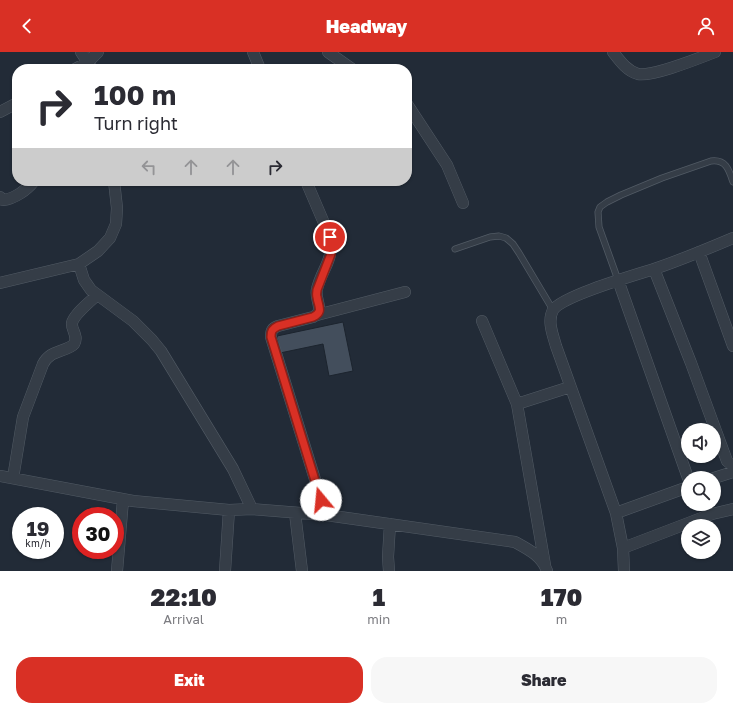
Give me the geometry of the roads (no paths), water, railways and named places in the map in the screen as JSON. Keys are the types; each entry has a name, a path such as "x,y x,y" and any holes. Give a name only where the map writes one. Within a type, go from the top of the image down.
{"street":[{"path":"81,52 89,64"},
{"path":"91,64 98,52"},
{"path":"253,52 258,64"},
{"path":"328,52 345,64"},
{"path":"613,52 630,71 640,74 666,69 715,52"},
{"path":"0,112 12,106"},
{"path":"412,112 447,164 463,203"},
{"path":"0,197 3,200 6,200 14,197 28,186"},
{"path":"0,283 79,264 98,251 110,238 116,224 117,208 115,186"},
{"path":"308,186 330,237 331,246 331,254 328,264 317,290 316,296 320,308 317,315"},
{"path":"624,571 624,548 616,513 551,331 551,318 553,310 566,300 618,280 654,269 733,238"},
{"path":"699,252 733,346"},
{"path":"79,264 84,280 91,290 133,321 152,340 165,358 233,470 252,509"},
{"path":"654,269 728,461 733,466"},
{"path":"618,280 686,471"},
{"path":"326,515 271,337 271,332 274,328 317,315 405,292"},
{"path":"13,478 23,417 43,364 51,355 72,346 76,338 72,322 97,295"},
{"path":"482,321 517,404 546,568"},
{"path":"517,404 570,387"},
{"path":"721,476 733,472"},
{"path":"0,476 124,500 229,510 252,509 326,515 515,542 534,552 546,568"},
{"path":"616,513 681,490"},
{"path":"117,571 124,500"},
{"path":"624,548 712,514 733,509"},
{"path":"225,571 229,510"},
{"path":"296,513 302,571"},
{"path":"389,571 388,556 390,524"}],"lane":[{"path":"618,280 599,227 598,212 600,207 621,195 662,178 711,161 717,160 724,164 728,169 733,182"},
{"path":"455,249 490,237 500,236 506,238 519,253 553,310"}]}
